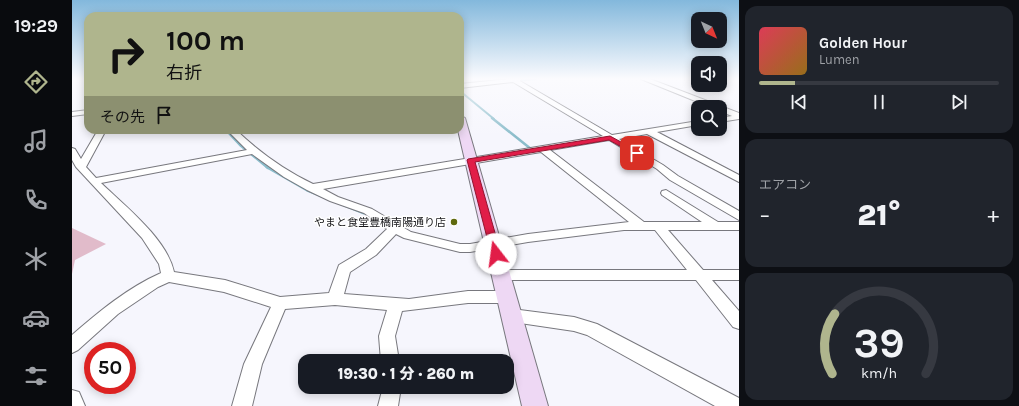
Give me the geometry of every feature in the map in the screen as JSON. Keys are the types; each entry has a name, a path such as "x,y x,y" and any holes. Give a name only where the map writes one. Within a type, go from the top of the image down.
{"main road":[{"path":"464,133 535,406"}],"street":[{"path":"545,98 660,167 674,178 739,216"},
{"path":"72,114 84,112"},
{"path":"727,112 739,116"},
{"path":"727,119 739,116"},
{"path":"311,188 691,124"},
{"path":"648,131 739,179"},
{"path":"81,167 100,134"},
{"path":"234,134 249,153 311,188 334,199 368,211 408,235 460,248 470,248 624,226 739,226"},
{"path":"543,149 640,225"},
{"path":"72,151 81,167 149,239 168,270 168,276"},
{"path":"95,181 249,153"},
{"path":"666,193 717,226"},
{"path":"658,226 739,322"},
{"path":"335,299 344,269 370,252 395,228"},
{"path":"502,275 739,275"},
{"path":"72,344 113,309 153,283 168,276 225,286 263,300 280,303 335,299 409,305 468,297 507,297"},
{"path":"242,406 253,364 280,303"},
{"path":"389,354 387,336 396,305"},
{"path":"512,316 574,324 591,330 734,406"},
{"path":"388,406 391,394"},
{"path":"72,399 75,406"}],"shaded area":[{"path":"72,228 106,244 75,260 72,274"}],"waterway":[{"path":"468,98 494,119"},
{"path":"492,118 531,149 529,149"},
{"path":"230,134 240,145 268,168"},
{"path":"267,167 307,190 364,213"}],"place":[{"name":"やまと食堂豊橋南陽通り店","path":"454,222"}],"route":[{"path":"496,254 471,160 610,138 637,153"}]}
